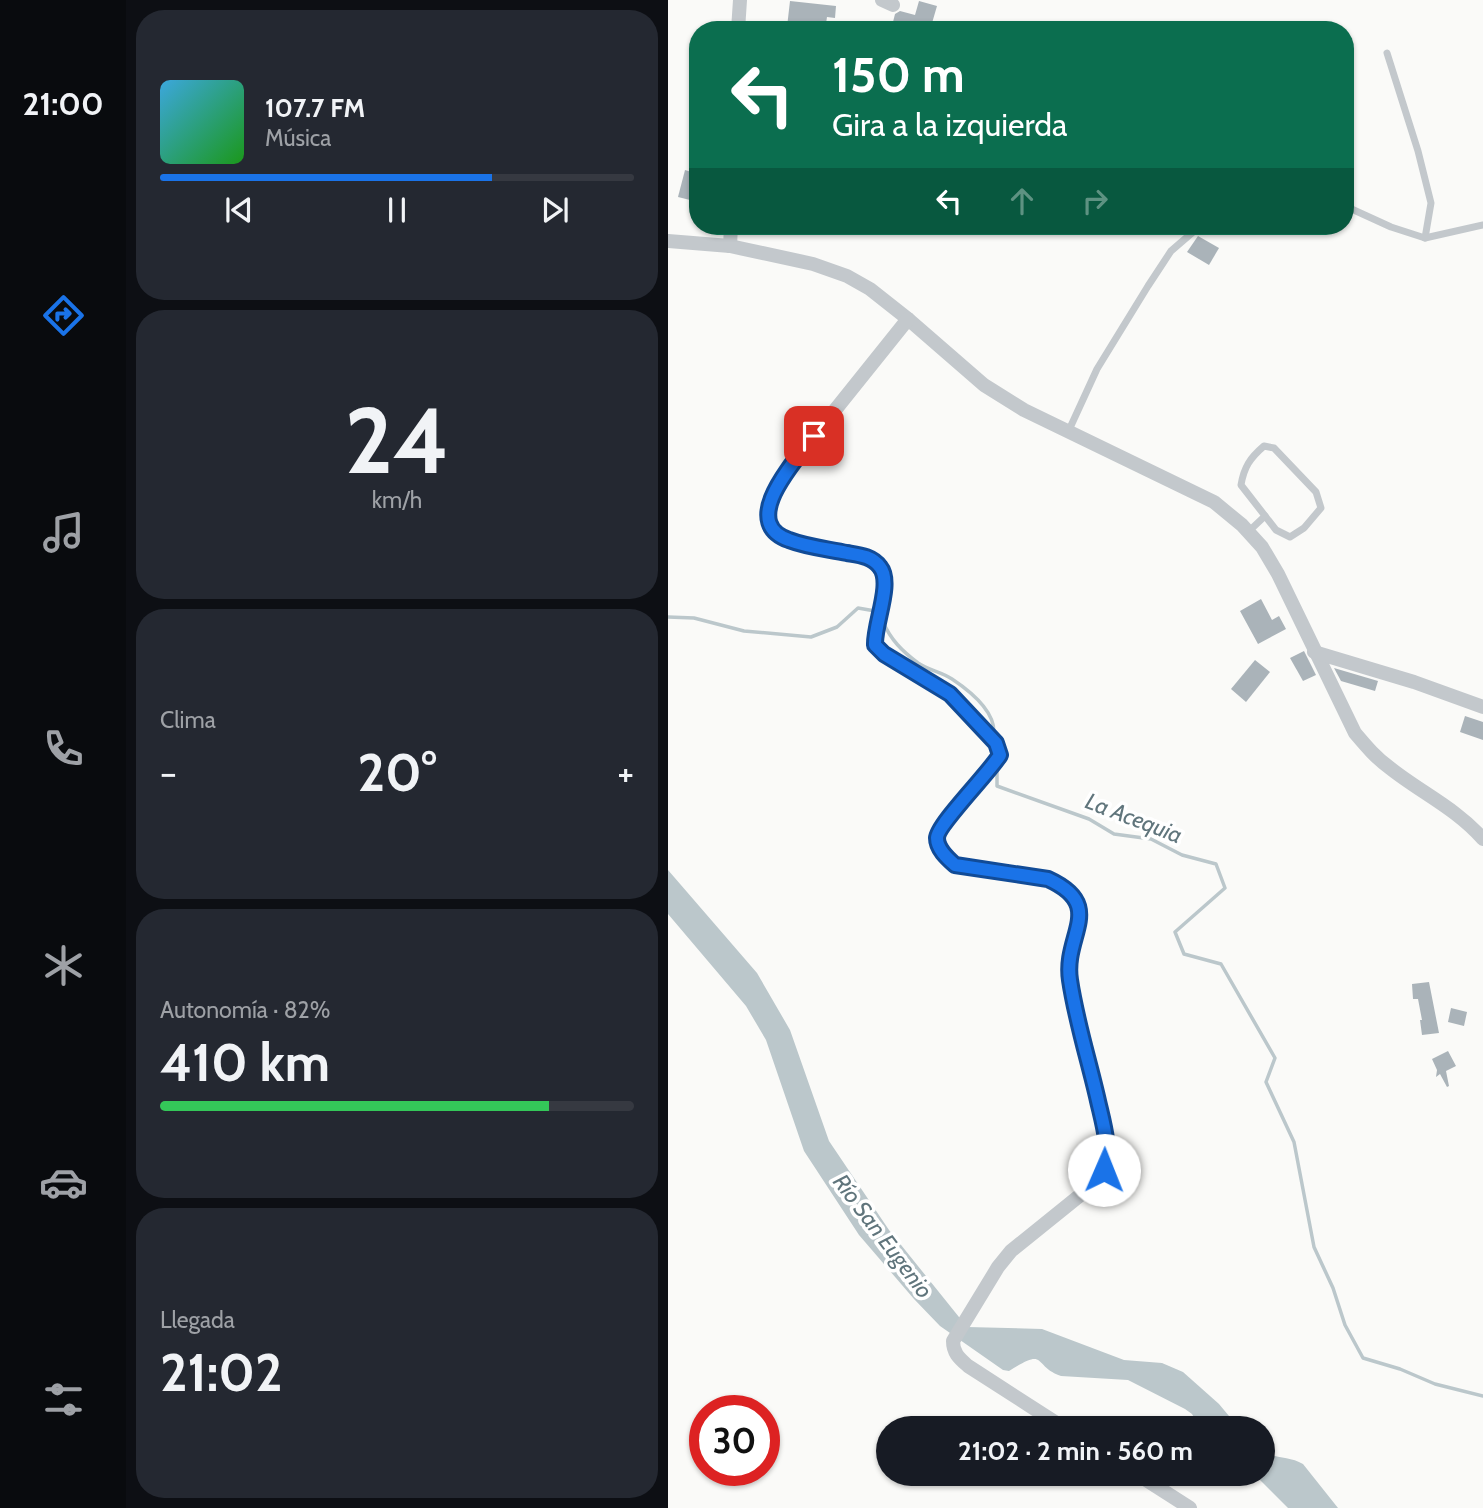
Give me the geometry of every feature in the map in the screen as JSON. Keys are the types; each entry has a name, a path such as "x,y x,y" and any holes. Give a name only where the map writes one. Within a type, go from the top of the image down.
{"street":[{"path":"739,21 740,0"},
{"path":"730,246 731,235"},
{"path":"668,241 730,246 813,264 847,276 870,289 908,318 984,385 1024,410 1214,502 1262,547 1278,574 1355,733 1372,754 1473,827 1482,839"},
{"path":"908,318 783,475 770,500 768,516 774,531 787,540 869,558 881,568 886,580 874,635 875,645 884,654 950,694 996,743 1000,755 992,768 941,825 937,837 945,856 955,865 1048,879 1062,885 1079,905 1080,918 1071,948 1069,980 1103,1124 1108,1157 1098,1180 1011,1251 998,1267 953,1341 958,1357 968,1366 1045,1416"},
{"path":"1314,652 1414,681 1482,708"},
{"path":"1156,1486 1190,1508"}],"lane":[{"path":"1387,53 1418,151 1430,203 1425,238"},
{"path":"1354,210 1400,231 1425,238 1482,225"},
{"path":"1069,430 1097,369 1148,286 1171,251 1190,235"},
{"path":"1264,446 1274,448 1317,492 1321,508 1304,528 1290,537 1276,530 1265,516 1241,485 1250,458 1264,446"},
{"path":"1248,532 1265,516"}],"water":[{"name":"Río San Eugenio","path":"668,870 757,973 790,1030 829,1141 889,1230 967,1327 1042,1329 1124,1360 1162,1363 1183,1372 1229,1416 1193,1416 1185,1409 1128,1380 1061,1376 1035,1359 1009,1371 1003,1370 940,1326 859,1235 804,1151 766,1040 746,1006 668,914"},
{"path":"1275,1456 1303,1464 1338,1508 1288,1508 1266,1486 1275,1486"}],"building":[{"path":"790,1 836,6 835,18 827,17 826,21 788,21"},
{"path":"919,1 937,6 933,21 893,21 895,14 900,11 915,15"},
{"path":"685,170 689,171 689,200 678,197"},
{"path":"1198,236 1219,248 1209,265 1187,252"},
{"path":"1261,599 1272,620 1279,616 1286,629 1258,644 1240,611"},
{"path":"1304,651 1316,675 1303,681 1290,658"},
{"path":"1255,660 1270,672 1246,702 1231,689"},
{"path":"1334,668 1378,681 1375,691 1341,681"},
{"path":"1465,716 1483,722 1483,740 1460,732"},
{"path":"1429,982 1439,1033 1422,1035 1418,999 1413,999 1412,984"},
{"path":"1451,1008 1467,1012 1464,1026 1448,1022"},
{"path":"1448,1051 1456,1066 1446,1071 1447,1087 1440,1074 1436,1077 1437,1070 1432,1059"}],"waterway":[{"name":"La Acequia","path":"668,617 694,618 744,631 811,637 837,627 858,608 875,611"},
{"name":"La Acequia","path":"883,622 893,640 912,659 952,679 973,695 990,716 994,732"},
{"name":"La Acequia","path":"997,770 997,786 1089,819 1114,834 1151,839 1182,855 1216,864 1225,888 1175,932 1184,954 1221,964 1275,1058 1266,1082 1294,1142 1314,1247 1333,1288 1345,1325 1363,1358 1400,1369 1435,1384 1483,1396"}],"route":[{"path":"814,436 783,475 770,500 768,516 774,531 787,540 869,558 881,568 886,580 874,635 875,645 884,654 950,694 996,743 1000,755 982,781 941,825 937,837 939,846 955,865 1048,879 1062,885 1079,905 1080,918 1071,948 1069,980 1103,1124 1108,1157 1104,1170"}]}
